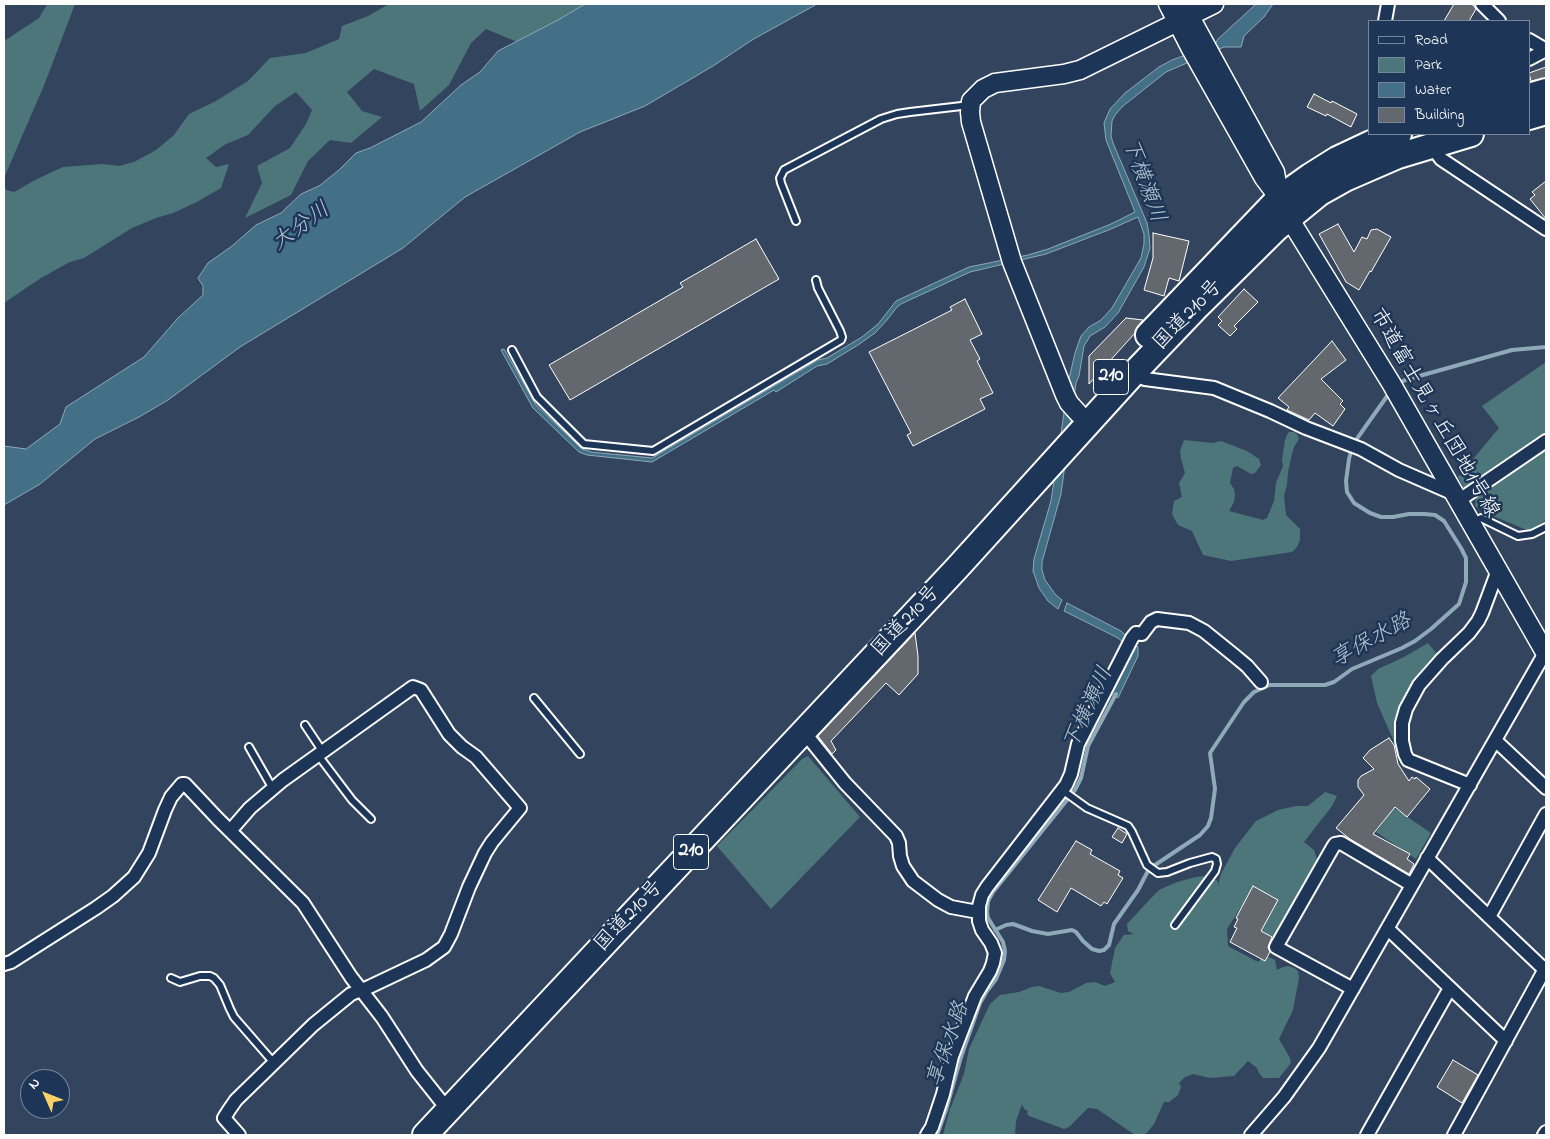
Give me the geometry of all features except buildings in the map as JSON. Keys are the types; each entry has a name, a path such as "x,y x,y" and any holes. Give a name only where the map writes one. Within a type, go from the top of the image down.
{"highway":[{"path":"1530,96 1546,91"},
{"path":"1530,117 1546,112"},
{"name":"国道210号","path":"425,1135 957,568 1133,374 1196,308 1310,176 1372,138 1392,135"},
{"name":"国道210号","path":"957,568 1055,442 1162,320 1284,208 1320,193 1377,164 1431,145 1467,135"}],"street":[{"name":"市道富士見ヶ丘団地1号線","path":"1168,4 1184,14 1197,45 1264,178 1373,352 1546,652"},
{"path":"1079,414 1068,403 1064,394 1012,262 971,122 970,105 976,95 990,85 1080,70 1184,14 1214,4"},
{"path":"1385,20 1388,4"},
{"path":"1482,4 1498,20"},
{"path":"1530,41 1545,51 1530,58"},
{"path":"1431,145 1441,159 1546,229"},
{"path":"1133,374 1145,379 1214,388 1373,455 1399,470 1456,497 1546,441"},
{"path":"1470,785 1408,760 1404,754 1402,723 1406,709 1419,685 1478,621 1498,570"},
{"path":"927,1135 932,1127 943,1094 952,1056 975,996 990,971 994,960 995,953 991,942 980,925 978,912 982,895 986,887 1062,790 1071,774 1078,744 1132,638 1136,634 1142,634 1154,620 1161,619 1189,623 1204,631 1235,656 1261,682"},
{"path":"1251,1135 1284,1097 1319,1048 1546,652"},
{"path":"230,831 250,808 273,789 413,687 420,690 449,734 476,757 520,808 485,853 444,947 426,960 351,994 312,1025 236,1100 224,1118 239,1135"},
{"path":"804,732 845,783 896,836 899,843 902,866 913,881 938,900 951,907 978,912"},
{"path":"1495,740 1546,788"},
{"path":"4,964 11,962 96,908 134,877 149,853 168,802 182,784 185,784 302,903 360,990 382,1017 417,1071 448,1110"},
{"path":"1489,917 1546,814"},
{"path":"1353,988 1276,947 1328,855 1335,844 1340,843 1412,885"},
{"path":"1427,858 1546,969 1454,1135"},
{"path":"1388,928 1506,1041"},
{"path":"1367,1135 1450,988"}],"lane":[{"path":"796,221 780,178 784,170 881,119 897,114 970,105"},
{"path":"512,350 537,396 584,444 653,451 840,340 842,337 840,331 818,288 816,280"},
{"path":"1471,524 1481,518 1518,536 1532,534 1546,527"},
{"path":"534,698 580,754"},
{"path":"305,724 320,753 352,800 370,819"},
{"path":"248,748 273,789"},
{"path":"1062,790 1087,808 1128,826 1147,865 1158,872 1167,872 1212,857 1216,859 1217,864 1214,871 1176,925"},
{"path":"171,978 180,982 200,976 214,978 220,985 234,1017 274,1063"}],"green space":[{"path":"47,4 75,4 45,83 4,178 4,41 39,18"},
{"path":"389,4 589,4 522,44 486,29 471,43 449,85 420,111 414,84 374,69 347,92 362,111 382,117 351,143 330,140 308,161 291,195 245,218 262,183 257,166 290,148 306,124 312,110 296,92 275,106 248,135 226,144 206,158 216,167 229,164 221,188 173,213 132,228 84,258 70,262 41,278 4,303 4,185 6,190 14,192 63,167 102,164 119,166 134,162 156,150 174,135 189,114 216,101 248,81 270,58 306,53 339,39 342,26 368,16"},
{"path":"1546,362 1546,435 1466,492 1458,477 1499,428 1482,406"},
{"path":"1289,432 1297,434 1299,439 1294,447 1291,458 1284,496 1286,515 1300,529 1300,540 1297,547 1292,552 1231,561 1203,555 1192,531 1178,525 1172,514 1174,501 1182,497 1179,483 1185,473 1180,451 1184,440 1213,443 1221,441 1247,451 1259,459 1261,465 1255,473 1251,474 1237,466 1233,468 1230,483 1235,495 1234,502 1229,511 1263,520 1267,518 1274,501 1276,483 1283,466 1282,459 1285,440"},
{"path":"1546,449 1546,520 1529,531 1475,506 1476,497"},
{"path":"1428,643 1438,655 1410,688 1400,705 1397,720 1396,746 1377,703 1371,676 1378,669"},
{"path":"808,756 860,817 771,909 717,846 802,759"},
{"path":"1325,792 1337,796 1332,806 1304,842 1314,850 1318,862 1276,939 1261,931 1278,900 1258,889 1243,904 1227,929 1228,946 1258,962 1263,957 1269,957 1275,960 1277,970 1288,966 1298,971 1299,978 1293,1010 1279,1039 1291,1063 1279,1078 1263,1078 1257,1068 1248,1061 1234,1076 1210,1078 1193,1074 1185,1077 1179,1083 1181,1087 1178,1095 1169,1102 1164,1102 1154,1124 1145,1135 1135,1135 1097,1109 1088,1108 1069,1127 1064,1129 1029,1116 1027,1114 1028,1111 1024,1109 1022,1104 1016,1121 1015,1135 943,1135 950,1109 964,1074 969,1049 990,1004 1000,995 1039,986 1061,993 1069,992 1086,983 1095,982 1105,986 1115,982 1110,973 1115,948 1124,935 1134,934 1128,931 1127,924 1159,890 1177,882 1205,876 1218,881 1218,886 1221,874 1235,848 1256,821 1278,810 1296,806 1308,806"},
{"path":"1394,808 1431,833 1416,859 1376,832"}],"water":[{"name":"大分川","path":"585,4 817,4 752,40 713,66 645,106 580,132 465,197 403,248 240,347 168,400 95,439 40,484 4,505 4,446 26,449 60,424 66,407 144,357 178,318 203,295 203,286 198,278 208,263 232,246 256,225 281,213 301,194 319,186 356,153 370,148 421,122 461,85 480,72 498,51"},
{"path":"1256,4 1273,4 1264,17 1244,36 1241,47 1224,47 1166,72 1123,106 1112,121 1111,136 1113,143 1147,223 1150,248 1144,267 1118,313 1105,327 1090,336 1084,346 1076,383 1061,494 1042,562 1045,580 1062,600 1058,609 1048,601 1039,588 1033,571 1034,559 1051,501 1069,379 1081,336 1089,327 1101,320 1112,308 1141,258 1144,234 1138,217 1046,254 970,272 901,304 875,333 858,345 827,364 817,366 776,392 774,390 652,462 587,455 579,452 533,408 501,350 504,349 536,405 582,449 591,452 652,458 818,360 827,358 862,337 878,324 896,301 969,267 1048,249 1111,224 1135,212 1106,140 1104,123 1110,109 1125,93 1159,67 1172,60 1215,44"},
{"path":"1067,603 1121,631 1138,647 1138,656 1118,698 1111,694 1130,654 1124,643 1118,638 1064,611"}],"waterway":[{"name":"享保水路","path":"1397,385 1405,380 1512,350 1546,347"},
{"name":"享保水路","path":"995,930 1013,924 1032,931 1048,934 1072,930 1092,949 1104,950 1109,945 1114,924 1138,890 1149,869 1200,835 1208,826 1215,789 1210,753 1244,702 1254,692 1270,685 1325,685 1334,682 1352,669 1415,641 1459,604 1466,582 1466,558 1444,521 1435,515 1424,514 1381,517 1370,513 1354,503 1347,492 1346,481 1352,448 1390,392"},
{"name":"下横瀬川","path":"937,1135 980,1003 996,979 1004,960 1003,942 988,918 988,901 993,892 1075,790 1081,778 1088,746 1116,694"}]}
